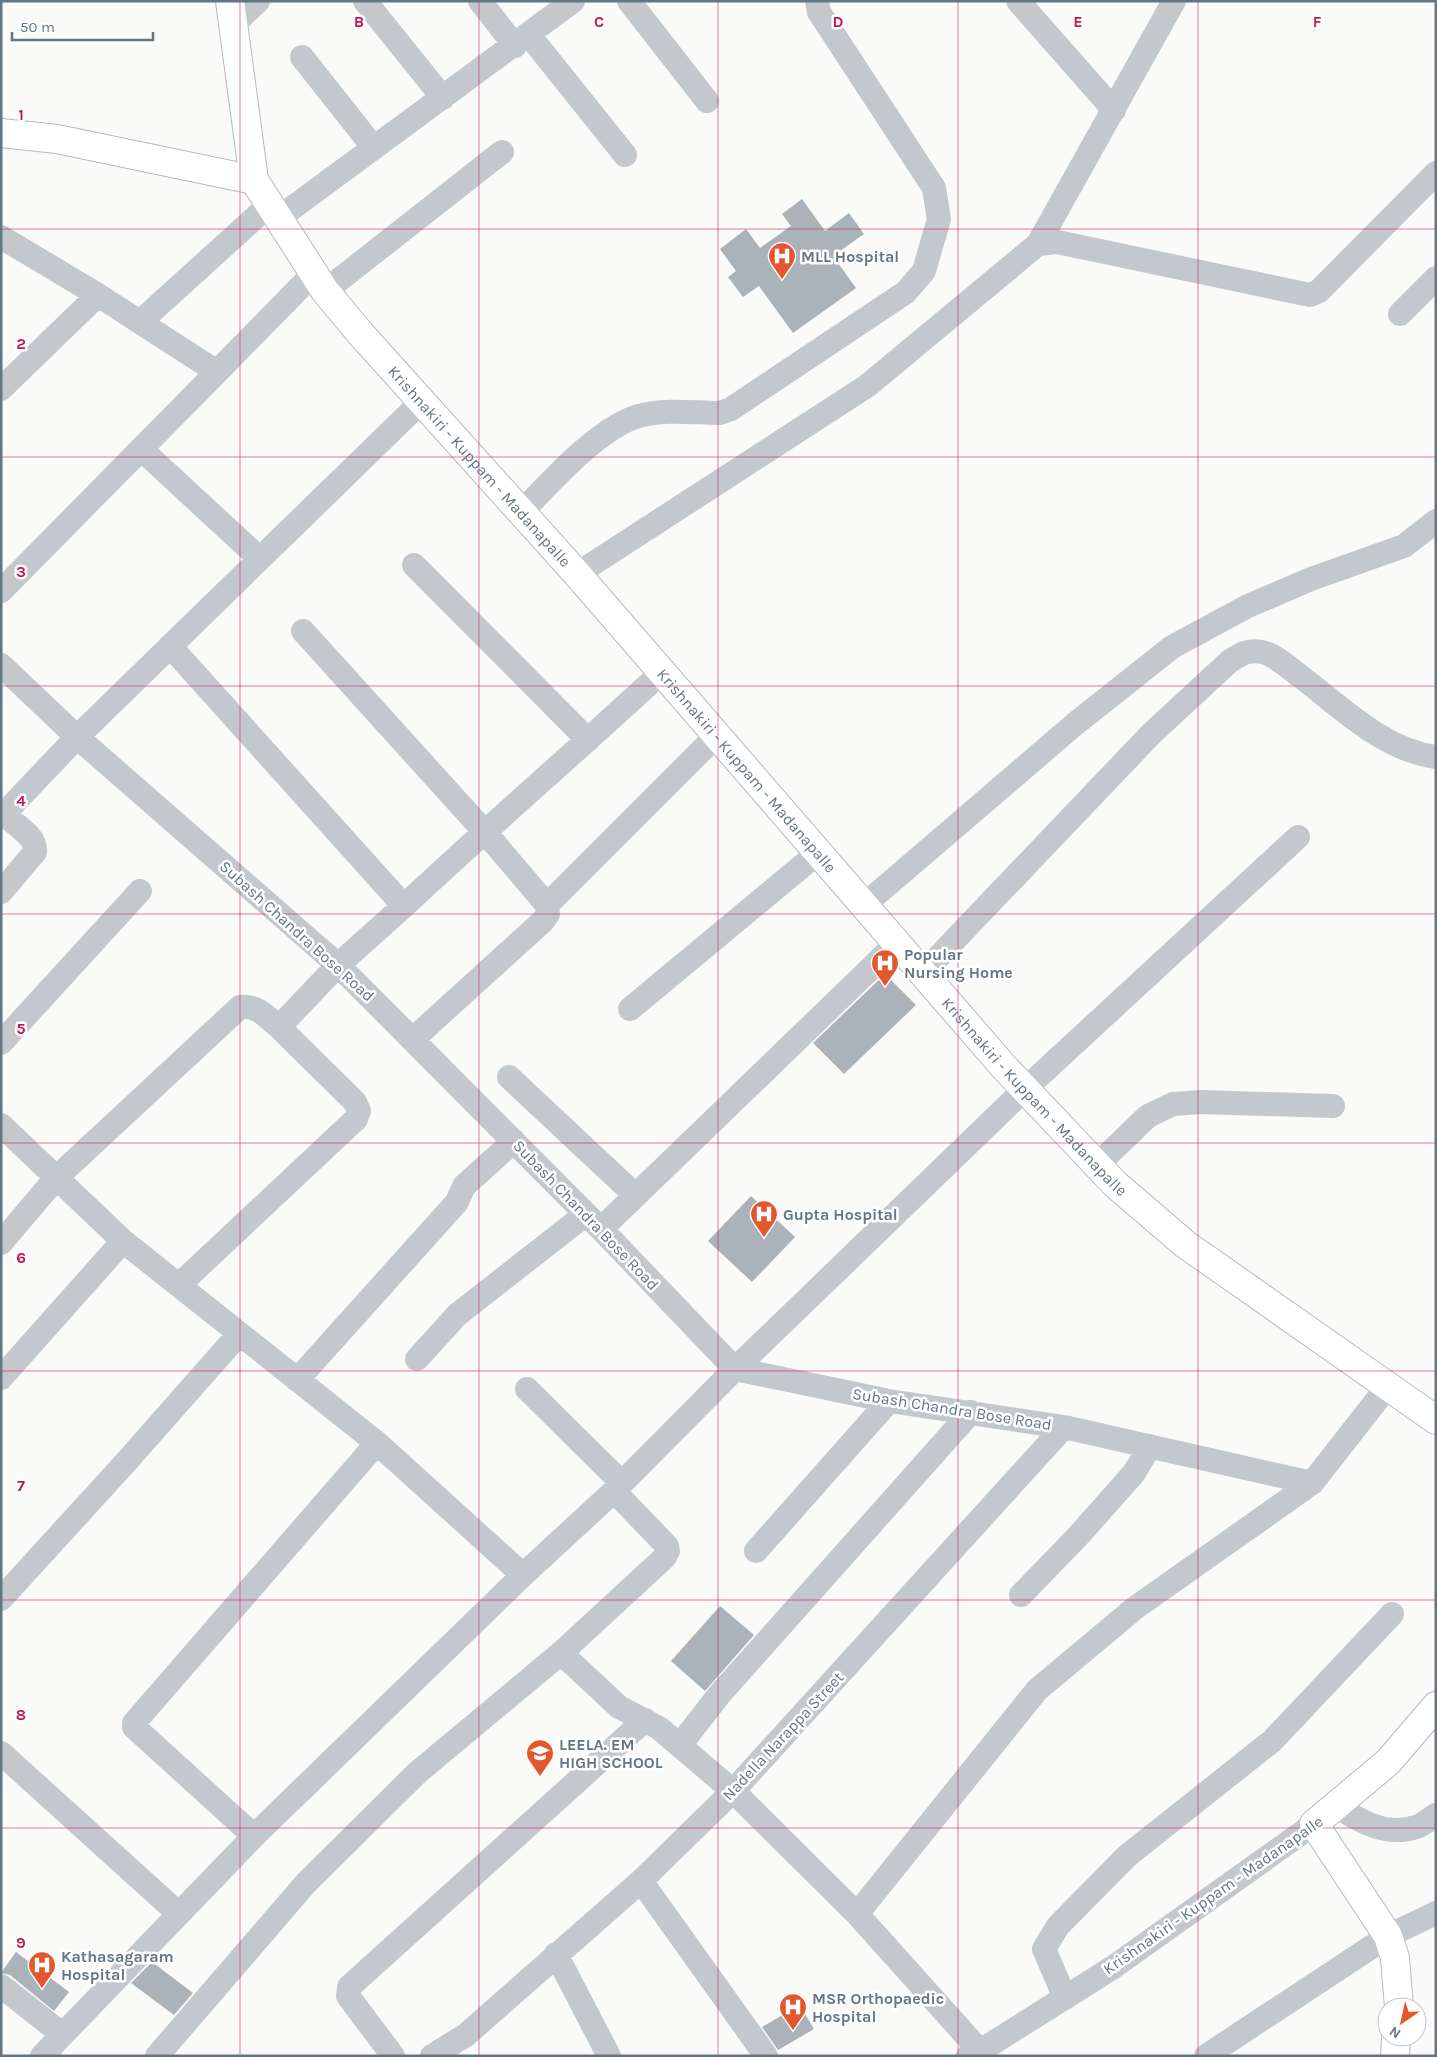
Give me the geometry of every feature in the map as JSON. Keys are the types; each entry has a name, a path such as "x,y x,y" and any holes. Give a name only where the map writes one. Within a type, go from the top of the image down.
{"main road":[{"name":"Krishnakiri - Kuppam - Madanapalle","path":"232,13 254,180 320,282 422,401 578,574 923,973 1025,1089 1097,1166 1115,1184 1185,1244 1436,1420"},
{"path":"1,132 57,140 254,180"},
{"name":"Krishnakiri - Kuppam - Madanapalle","path":"1314,1824 1388,1762 1436,1706"},
{"path":"1314,1824 1388,1936 1395,1958 1398,1997"}],"street":[{"path":"232,13 258,1"},
{"path":"365,1 443,98"},
{"path":"480,1 522,40 625,156"},
{"path":"140,322 275,210 374,148 573,1"},
{"path":"629,1 707,101"},
{"path":"522,512 556,475 586,449 628,419 644,414 720,413 731,409 906,292 924,271 938,220 934,188 819,12 817,1"},
{"path":"1018,1 1114,110"},
{"path":"578,574 867,386 1038,244 1174,1"},
{"path":"302,57 374,148"},
{"path":"1,592 217,372 320,282 502,152"},
{"path":"1038,244 1057,242 1310,294 1319,291 1436,172"},
{"path":"1,237 98,295 217,372"},
{"path":"1400,314 1436,278"},
{"path":"1,389 98,295"},
{"path":"1,892 35,852 36,846 33,840 2,816 78,737 259,558 422,401"},
{"path":"141,449 259,558"},
{"path":"864,905 1075,724 1172,647 1248,606 1311,579 1404,546 1436,521"},
{"path":"414,565 588,740"},
{"path":"303,631 484,831 547,905 548,914 543,921 413,1039"},
{"path":"170,646 404,906"},
{"path":"923,973 1152,734 1230,661 1245,651 1263,652 1292,670 1372,732 1424,755 1436,757"},
{"name":"Subash Chandra Bose Road","path":"1,665 78,737 338,966 594,1221 735,1369 889,1401 1064,1427 1312,1482"},
{"path":"279,1027 338,966 484,831 662,672"},
{"path":"547,905 717,735"},
{"path":"42,2056 254,1836 523,1575 618,1487 735,1369 1025,1089 1298,837"},
{"path":"630,1009 819,852"},
{"path":"1,1043 140,891"},
{"path":"417,1359 457,1315 635,1195 897,943"},
{"path":"1,1243 56,1178 240,1007 249,1006 256,1008 279,1027 355,1102 359,1111 356,1119 179,1285"},
{"path":"509,1077 635,1195"},
{"path":"1097,1166 1148,1116 1173,1104 1201,1102 1333,1106"},
{"path":"1,1125 123,1241 377,1444 523,1575"},
{"path":"297,1380 457,1202 464,1186 514,1141"},
{"path":"1,1378 123,1241"},
{"path":"1,1598 240,1334"},
{"path":"857,1914 1037,1690 1134,1608 1312,1482 1388,1386"},
{"path":"157,2056 306,1883 417,1773 561,1653 664,1557 668,1551 667,1546 618,1487 527,1389"},
{"path":"756,1551 889,1401"},
{"path":"680,1745 719,1695 971,1412"},
{"name":"Nadella Narappa Street","path":"432,2056 466,2036 640,1881 733,1791 1064,1427"},
{"path":"254,1836 134,1727 134,1723 377,1444"},
{"path":"1021,1595 1079,1535 1134,1473 1150,1446"},
{"path":"1065,1998 1045,1956 1044,1949 1058,1926 1127,1856 1272,1741 1392,1614"},
{"path":"561,1653 619,1707 659,1728 733,1791 857,1914 974,2053"},
{"path":"393,2056 348,1996 349,1987 645,1720"},
{"path":"1,1753 180,1914"},
{"path":"1336,1806 1364,1824 1390,1830 1416,1827 1436,1815"},
{"name":"Krishnakiri - Kuppam - Madanapalle","path":"974,2053 1120,1962 1314,1824"},
{"path":"640,1881 766,2056"},
{"path":"1206,2056 1388,1936 1436,1913"},
{"path":"556,1954 609,2056"},
{"path":"1,1986 62,2034"}],"building":[{"path":"802,199 825,231 849,213 864,234 833,256 856,288 793,333 759,286 743,297 728,277 736,271 720,249 746,229 760,248 791,226 782,214"},
{"path":"885,974 916,1005 844,1074 813,1043"},
{"path":"751,1196 795,1237 752,1282 708,1241"},
{"path":"720,1606 754,1635 705,1691 671,1661"},
{"path":"16,1952 69,1992 54,2011 10,1975 1,1973"},
{"path":"152,1962 193,1993 174,2015 131,1983"},
{"path":"800,2005 814,2029 778,2050 762,2027"}],"place":[{"name":"MLL Hospital","path":"782,280"},
{"name":"Popular Nursing Home","path":"885,987"},
{"name":"Gupta Hospital","path":"764,1238"},
{"name":"LEELA. EM HIGH SCHOOL","path":"540,1777"},
{"name":"Kathasagaram Hospital","path":"42,1989"},
{"name":"MSR Orthopaedic Hospital","path":"793,2031"}]}
